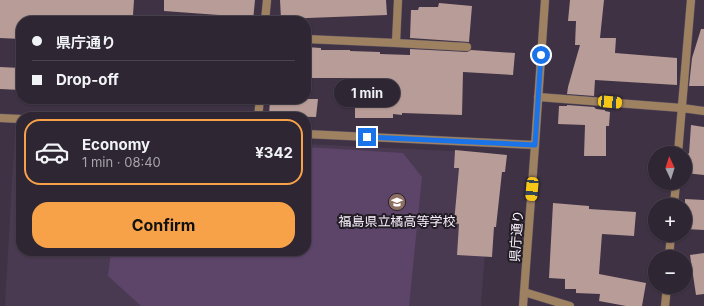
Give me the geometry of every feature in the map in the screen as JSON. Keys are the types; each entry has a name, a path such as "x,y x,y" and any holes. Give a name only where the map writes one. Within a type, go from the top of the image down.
{"street":[{"path":"265,16 267,0"},
{"path":"396,43 398,0"},
{"name":"県庁通り","path":"523,306 545,0"},
{"path":"679,146 691,0"},
{"path":"311,39 467,47"},
{"path":"538,96 704,111"},
{"path":"0,118 16,119"},
{"path":"311,134 535,145"},
{"path":"524,292 570,306"},
{"path":"665,306 666,294"}],"shaded area":[{"name":"福島県立橘高等学校","path":"15,130 16,256 311,256 311,144 492,153 481,306 5,306"},
{"path":"311,147 403,153 422,177 409,306 141,306 108,276 110,256 311,256"}],"building":[{"path":"0,0 134,0 133,15 129,16 16,16 16,39 0,38"},
{"path":"164,0 255,0 253,16 219,16 164,11"},
{"path":"280,0 386,0 387,15 311,18 311,16 281,16"},
{"path":"570,0 604,0 600,38 616,38 615,53 677,58 677,85 595,80 594,96 567,94 580,45 575,45 576,21 568,21"},
{"path":"439,3 472,6 469,42 410,38 411,10 418,10 419,7 438,7"},
{"path":"701,29 704,29 704,86 689,86 692,58"},
{"path":"311,47 321,48 321,50 350,50 380,52 380,54 410,55 410,49 467,52 471,50 515,53 513,75 463,72 462,115 402,113 402,115 393,114 393,118 355,118 355,78 311,78"},
{"path":"0,67 16,68 16,90 0,89"},
{"path":"311,99 318,99 316,117 311,117 311,112 269,112 270,104 311,104"},
{"path":"567,105 594,107 596,109 610,112 609,126 606,126 606,156 584,156 585,125 558,124 559,106"},
{"path":"691,125 704,127 704,175 692,174 692,146 690,146"},
{"path":"455,150 507,155 505,172 502,172 496,227 494,227 492,257 457,255 459,224 454,223 459,168 454,168"},
{"path":"692,199 704,200 704,230 692,229"},
{"path":"553,203 589,206 589,209 636,212 634,236 602,234 599,274 646,283 642,306 626,306 599,301 600,294 576,293 576,289 565,289 565,279 549,278"},
{"path":"704,253 704,294 696,295 692,268 692,255"}],"place":[{"name":"福島県立橘高等学校","path":"397,202"}],"route":[{"path":"367,137 535,145 541,55"}]}
